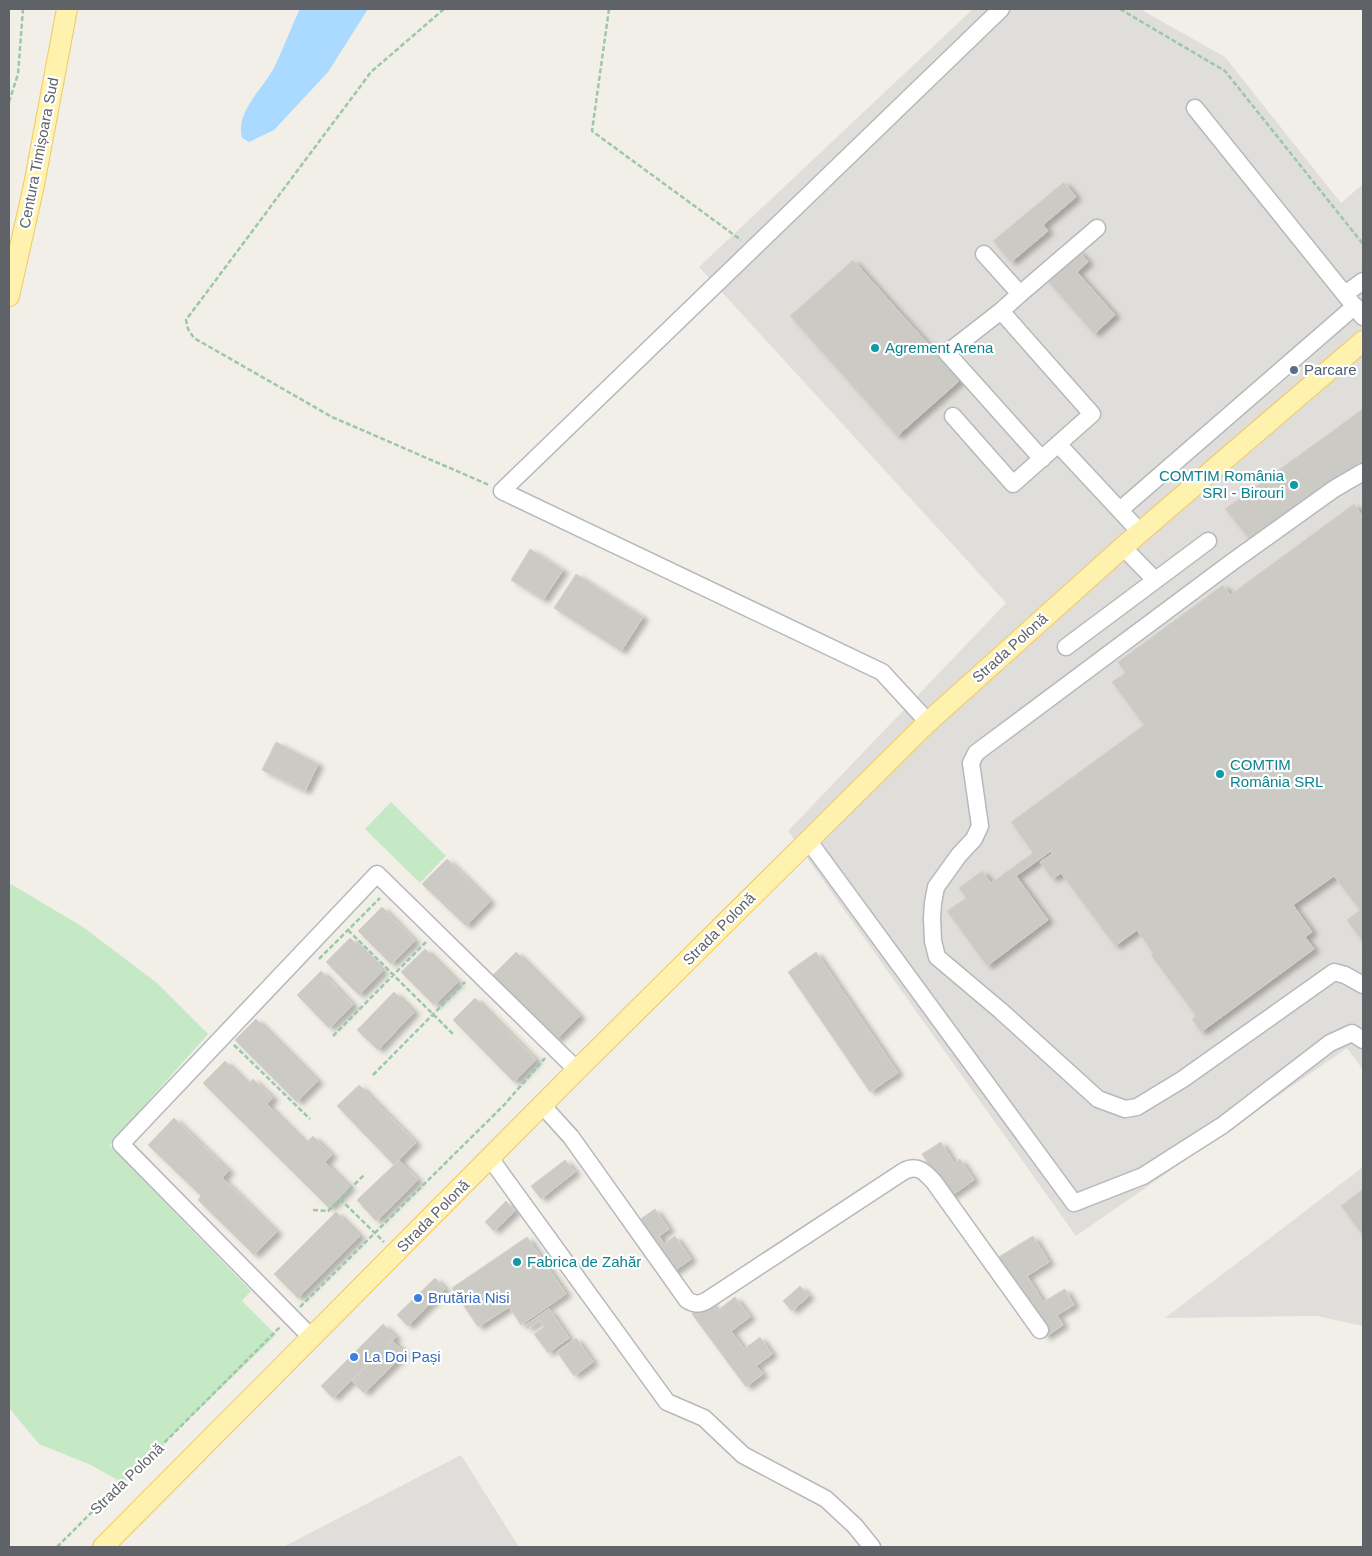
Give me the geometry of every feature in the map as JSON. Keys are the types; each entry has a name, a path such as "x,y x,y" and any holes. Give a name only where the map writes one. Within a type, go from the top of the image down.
{"main road":[{"name":"Centura Timișoara Sud","path":"9,296 34,184 67,9"},
{"name":"Strada Polonă","path":"103,1547 577,1070 928,722 1140,532 1363,341"}],"lane":[{"path":"928,722 882,672 502,491 1001,9"},
{"path":"1195,108 1354,306"},
{"path":"1042,459 948,353 1001,311 1097,228"},
{"path":"984,254 1020,294"},
{"path":"1120,510 1354,306 1363,280"},
{"path":"953,416 1013,484 1092,414 1001,311"},
{"path":"1058,444 1140,532"},
{"path":"1363,472 1334,490 1232,562 976,753 971,763 980,826 974,839 959,855 936,887 932,903 933,941 937,957 1001,1010 1098,1099 1125,1109 1136,1107 1183,1079 1334,972 1363,985"},
{"path":"1066,647 1208,541"},
{"path":"1124,547 1155,580"},
{"path":"808,840 1074,1203 1143,1176 1223,1125 1330,1043 1352,1033 1363,1040"},
{"path":"312,1338 121,1144 377,874 577,1070"},
{"path":"542,1105 571,1137 687,1300 694,1304 706,1301 904,1171 916,1167 923,1170 934,1182 1040,1330"},
{"path":"490,1158 667,1402 704,1418 743,1454 826,1499 855,1526 872,1547"}],"path":[{"path":"9,102 18,74 22,9"},
{"path":"444,9 371,72 186,320 188,329 194,338 332,417 502,491"},
{"path":"609,9 592,132 753,249"},
{"path":"1120,9 1225,71 1363,244"},
{"path":"314,964 390,888"},
{"path":"348,930 453,1034"},
{"path":"333,1036 436,932"},
{"path":"373,1075 475,972"},
{"path":"224,1036 310,1119"},
{"name":"Strada Polonă","path":"57,1547 110,1493 150,1457 290,1316 376,1234 504,1105 554,1047"},
{"path":"313,1210 328,1211 364,1174"},
{"path":"340,1199 389,1247"}],"shaded area":[{"path":"973,9 1140,9 1225,57 1341,203 1363,184 1363,1070 1347,1048 1076,1236 788,831 1006,603 699,267"},
{"path":"1363,1167 1363,1326 1317,1316 1165,1318"},
{"path":"461,1455 519,1547 283,1547"}],"green space":[{"path":"391,802 446,856 420,883 365,829"},
{"path":"9,883 83,927 157,983 208,1034 109,1145 251,1291 242,1301 276,1335 123,1483 91,1465 39,1444 10,1409 9,1405"}],"water":[{"path":"300,9 368,9 328,72 274,130 249,142 242,138 241,128 246,109 275,66"}],"building":[{"path":"1064,182 1076,197 1043,225 1048,231 1011,262 993,241"},
{"path":"1078,250 1088,262 1077,272 1115,315 1094,334 1045,278"},
{"name":"Agrement Arena","path":"853,260 960,380 897,436 790,316"},
{"name":"COMTIM România SRI - Birouri","path":"1363,409 1363,460 1251,541 1225,509"},
{"name":"COMTIM România SRL","path":"1354,504 1363,517 1363,942 1347,920 1360,910 1334,876 1293,905 1312,932 1305,937 1314,949 1201,1032 1192,1019 1196,1016 1151,955 1153,953 1137,930 1115,946 1061,873 1052,879 1040,862 1052,854 1051,851 1016,876 1048,920 987,966 947,911 966,898 959,888 982,871 991,883 1033,853 1011,822 1144,725 1112,682 1125,673 1118,662 1223,585 1230,595"},
{"path":"530,549 563,570 543,600 511,580"},
{"path":"576,574 643,617 621,651 554,608"},
{"path":"276,742 318,764 305,791 262,770"},
{"path":"447,859 490,901 466,926 422,884"},
{"path":"382,907 415,941 391,964 358,931"},
{"path":"350,938 383,971 359,995 326,962"},
{"path":"425,949 458,982 434,1005 401,972"},
{"path":"516,952 580,1016 556,1040 492,976"},
{"path":"816,952 898,1073 870,1092 788,972"},
{"path":"321,971 353,1005 329,1028 297,995"},
{"path":"394,992 414,1012 378,1050 357,1030"},
{"path":"475,998 536,1060 514,1082 453,1020"},
{"path":"256,1019 318,1081 297,1102 235,1040"},
{"path":"225,1061 248,1084 253,1079 273,1098 267,1104 306,1143 313,1136 332,1155 325,1162 350,1187 329,1208 203,1083"},
{"path":"359,1085 416,1143 394,1165 337,1106"},
{"path":"174,1118 229,1171 222,1178 277,1232 254,1255 198,1200 201,1196 148,1145"},
{"path":"941,1142 954,1163 960,1159 974,1180 949,1197 922,1154"},
{"path":"399,1160 418,1180 376,1221 357,1200"},
{"path":"565,1160 575,1172 541,1199 531,1186"},
{"path":"1363,1189 1363,1235 1341,1206"},
{"path":"506,1201 515,1211 494,1231 485,1222"},
{"path":"655,1209 669,1229 659,1236 664,1244 675,1236 691,1259 670,1274 635,1223"},
{"path":"336,1212 360,1236 298,1298 274,1274"},
{"path":"1033,1236 1049,1262 1027,1276 1043,1302 1065,1289 1074,1305 1057,1315 1063,1325 1045,1337 997,1258"},
{"name":"Fabrica de Zahăr","path":"527,1237 566,1294 521,1325 509,1307 478,1327 452,1288"},
{"path":"435,1278 445,1289 408,1326 397,1315"},
{"path":"800,1286 809,1296 792,1311 783,1301"},
{"path":"735,1297 750,1317 731,1331 744,1349 760,1337 772,1354 756,1366 763,1374 746,1387 692,1314 709,1301 717,1311"},
{"path":"549,1309 569,1338 548,1353 534,1334 544,1327 540,1320 527,1329 526,1325"},
{"path":"383,1324 396,1337 333,1398 321,1386"},
{"path":"576,1338 593,1362 574,1376 557,1352"},
{"path":"392,1340 405,1353 364,1393 352,1381"}],"place":[{"name":"Agrement Arena","path":"875,348"},
{"name":"Parcare","path":"1294,370"},
{"name":"COMTIM România SRI - Birouri","path":"1294,485"},
{"name":"COMTIM România SRL","path":"1220,774"},
{"name":"Fabrica de Zahăr","path":"517,1262"},
{"name":"Brutăria Nisi","path":"418,1298"},
{"name":"La Doi Pași","path":"354,1357"}]}
